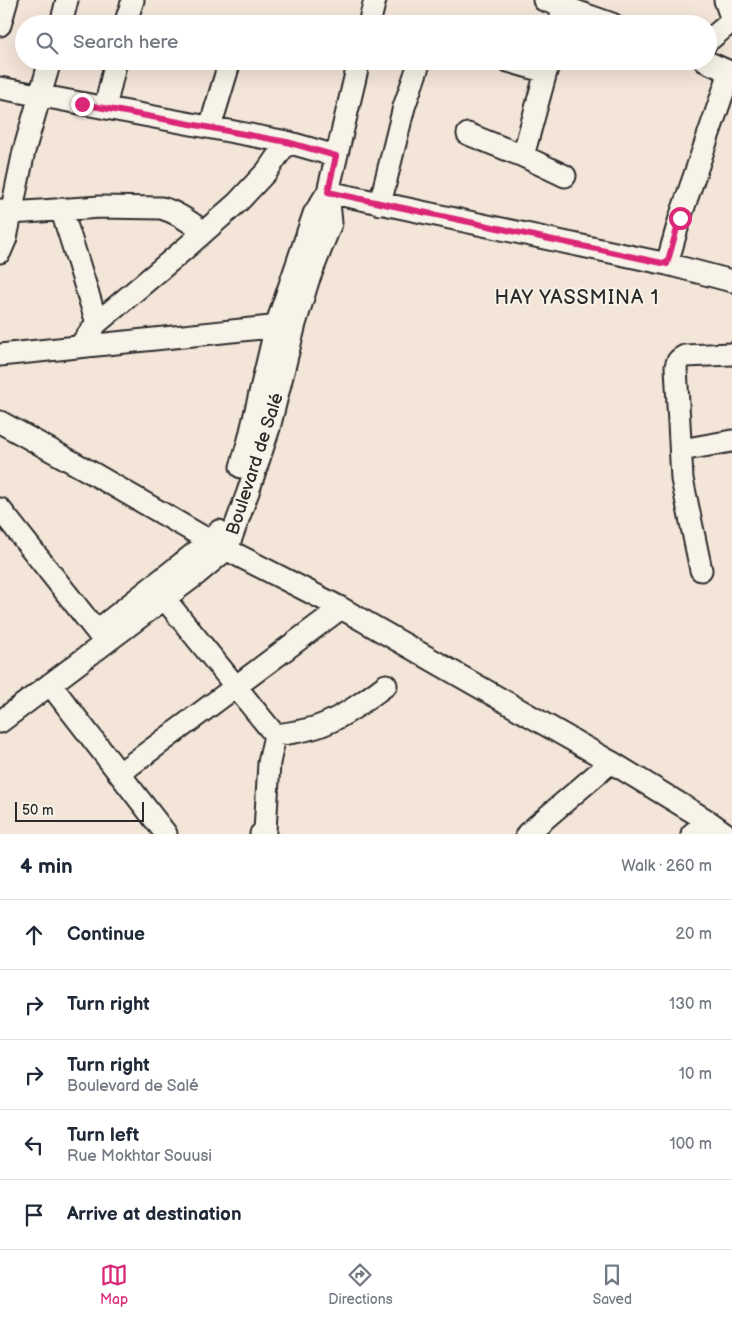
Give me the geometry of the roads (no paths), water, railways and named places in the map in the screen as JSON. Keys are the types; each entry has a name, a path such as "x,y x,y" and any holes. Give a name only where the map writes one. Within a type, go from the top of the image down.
{"street":[{"path":"0,25 7,0"},
{"path":"63,15 67,0"},
{"path":"128,15 133,0"},
{"path":"371,15 375,0"},
{"path":"544,0 561,15"},
{"path":"717,33 732,20 725,0"},
{"path":"667,264 680,218 731,73 717,67"},
{"path":"0,252 6,238 6,212 48,70"},
{"path":"105,108 114,70"},
{"path":"210,127 227,70"},
{"name":"Boulevard de Salé","path":"0,704 164,598 219,545 248,492 268,428 285,325 308,281 331,223 328,192 357,70"},
{"path":"380,204 404,107 417,70"},
{"path":"522,156 546,70"},
{"path":"0,88 287,142 336,156"},
{"path":"468,134 564,176"},
{"path":"79,346 97,323 204,232 255,184 287,142"},
{"path":"328,192 667,264 732,281"},
{"path":"6,212 100,207 161,208 178,215 204,232"},
{"path":"61,209 97,323"},
{"path":"0,355 285,325"},
{"path":"701,570 682,479 676,367 677,362 684,356 732,354"},
{"path":"0,422 219,545 341,608 611,762 714,831"},
{"path":"680,450 732,441"},
{"path":"0,509 101,637"},
{"name":"Boulevard de Salé","path":"0,722 50,684 101,637 219,545"},
{"path":"164,598 275,735"},
{"path":"120,773 341,608"},
{"path":"50,684 166,834"},
{"path":"275,735 322,725 359,705 386,686"},
{"path":"262,834 265,831 269,763 275,735"},
{"path":"535,832 611,762"}],"district":[{"name":"HAY YASSMINA 1","path":"577,298"}]}
